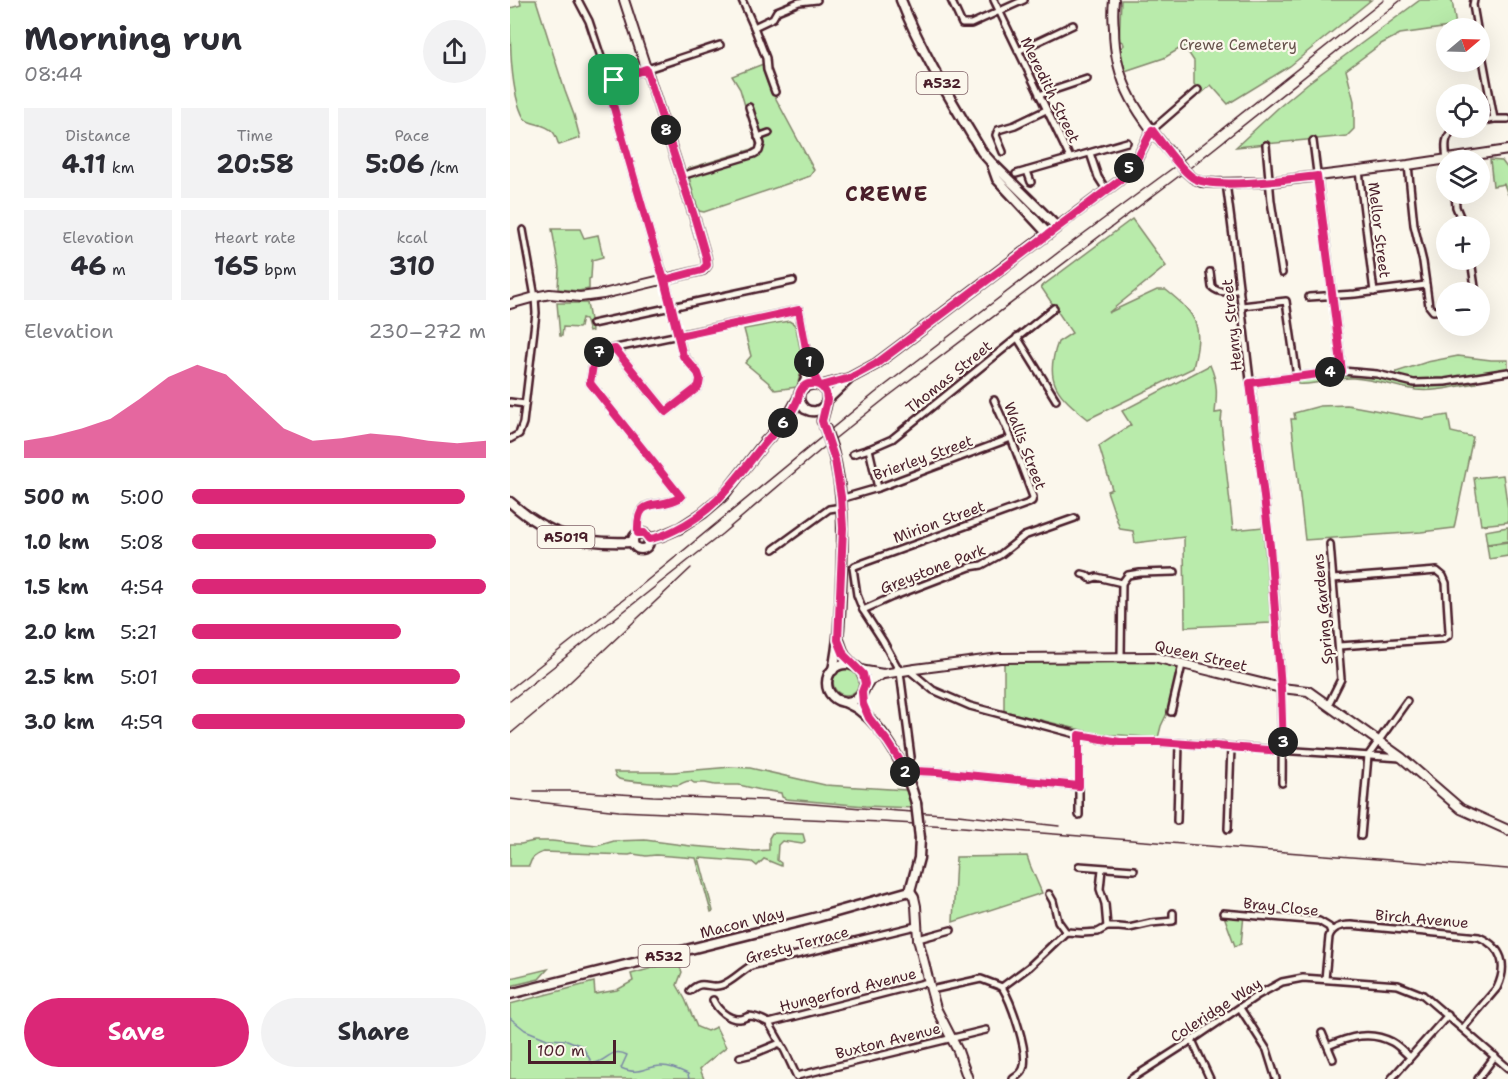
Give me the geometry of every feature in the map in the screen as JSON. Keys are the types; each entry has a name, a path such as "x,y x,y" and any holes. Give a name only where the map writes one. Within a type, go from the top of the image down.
{"main road":[{"name":"A532","path":"901,0 918,39 982,152 1057,227"},
{"name":"A532","path":"991,162 997,179 1048,234"},
{"path":"910,891 919,858 920,838 916,803 906,774 888,742 869,718 858,709 835,697 829,689 828,679 833,670 838,640 843,536 842,502 832,448 823,423 811,411 802,407 800,394 807,385 820,385 850,378 876,364 1057,227"},
{"path":"811,411 820,410 850,378"},
{"path":"820,385 825,391 826,402 823,423"},
{"name":"A5019","path":"510,502 538,525 566,537 596,542 632,542 635,547 641,549 648,546 649,539 680,528 712,505 728,490 765,442 786,420 800,394"},
{"name":"A5019","path":"786,420 811,411"},
{"path":"632,542 638,533 644,533 649,539"},
{"path":"838,640 844,655 864,679 863,704 869,718"},
{"path":"833,670 842,665 856,668"},
{"path":"842,701 854,700 863,690"},
{"name":"Macon Way","path":"510,994 818,918 910,891"}],"street":[{"path":"578,0 589,21 606,72 614,80"},
{"path":"510,304 557,294 587,296 609,293 702,270 707,265 695,219 624,0"},
{"path":"742,0 766,58 766,70 775,92"},
{"path":"754,27 773,18 777,11 799,2 817,0"},
{"path":"951,0 962,24 971,24 1024,0"},
{"name":"Meredith Street","path":"994,0 1070,158"},
{"path":"1114,0 1114,47 1123,84 1136,108 1152,130 1186,172 1201,182 1269,182 1436,161"},
{"path":"1474,0 1475,18"},
{"path":"1018,51 1073,25"},
{"path":"614,80 720,45"},
{"path":"1485,72 1494,119"},
{"path":"1039,95 1087,79"},
{"path":"614,80 611,89 612,101 672,308 683,356 698,373 700,382 697,388 666,412 615,349"},
{"path":"1057,227 1119,181 1138,157 1152,130 1198,90"},
{"path":"681,176 759,151 761,144 749,107"},
{"path":"1003,152 996,135 998,130 1015,125 1046,110"},
{"path":"1490,120 1508,119"},
{"path":"759,137 769,133"},
{"path":"990,143 998,140"},
{"path":"1313,141 1342,371"},
{"path":"1016,174 1127,142"},
{"path":"1119,144 1121,153"},
{"path":"1266,145 1282,273"},
{"path":"1490,153 1508,151"},
{"path":"1090,153 1098,177 1107,191"},
{"path":"1408,165 1414,225 1423,262 1429,306 1433,311 1436,311"},
{"path":"1027,171 1031,182"},
{"name":"Mellor Street","path":"1359,171 1374,292"},
{"name":"Henry Street","path":"1226,183 1270,546 1281,688 1282,783"},
{"path":"510,439 521,430 536,313 523,230"},
{"path":"1210,272 1212,287 1215,290 1219,292 1240,289"},
{"path":"592,324 794,280"},
{"path":"1309,297 1426,285"},
{"path":"1242,306 1286,301 1297,377"},
{"name":"Thomas Street","path":"853,454 892,439 1054,308"},
{"path":"638,533 638,516 642,510 651,504 665,504 681,497 590,383 597,352 799,310 809,365 820,385"},
{"path":"1017,338 1056,400"},
{"path":"800,394 809,365"},
{"path":"1250,383 1342,371 1377,374 1414,383 1445,382 1508,372"},
{"name":"Wallis Street","path":"994,400 1011,438 1033,497 1032,501"},
{"path":"510,402 525,404"},
{"name":"Brierley Street","path":"774,549 847,497 878,488 1011,438"},
{"path":"869,449 878,488"},
{"name":"Mirion Street","path":"862,610 857,596 853,568 855,566 1032,501"},
{"name":"Greystone Park","path":"862,610 970,567 982,565 1000,555 1024,536 1075,518"},
{"name":"Spring Gardens","path":"1328,705 1341,679 1330,544"},
{"path":"1333,579 1437,571 1446,582 1449,634 1443,639 1339,646"},
{"path":"1121,656 1122,583 1128,575 1175,572"},
{"path":"1082,574 1091,579 1122,583"},
{"path":"862,610 884,640 900,672 911,757"},
{"name":"Queen Street","path":"882,674 1000,658 1154,657 1281,688 1308,692 1402,758 1461,809 1508,830"},
{"path":"1171,712 1182,664"},
{"path":"856,668 882,674"},
{"path":"909,670 933,690 970,706 1079,735 1120,742 1402,758"},
{"path":"863,690 870,680 882,674"},
{"path":"1361,836 1368,756 1407,701"},
{"path":"1079,735 1079,815"},
{"path":"1177,822 1179,744"},
{"path":"1228,829 1231,747"},
{"path":"906,774 915,771 937,772 1079,786"},
{"path":"1079,866 1134,870"},
{"path":"1102,869 1100,890 1105,904 1107,927"},
{"path":"910,891 916,906 918,939 929,986 936,1008 958,1051 968,1079"},
{"path":"1049,894 1059,921 1066,932"},
{"path":"1173,913 1173,921"},
{"name":"Bray Close","path":"1223,913 1319,921 1329,927 1331,932"},
{"path":"1012,1079 1024,1068 1024,1057 1011,1004 1002,987 1029,967 1066,932 1098,932 1107,927 1129,928 1180,919"},
{"name":"Birch Avenue","path":"1331,932 1339,926 1351,925 1472,935 1487,940 1501,954"},
{"name":"Gresty Terrace","path":"690,991 700,984 713,987 728,983 751,966 916,926"},
{"path":"918,939 951,930"},
{"path":"1325,979 1331,932"},
{"path":"1463,1028 1497,988 1501,981 1503,968 1501,954 1508,952"},
{"name":"Coleridge Way","path":"1135,1078 1258,995 1282,982 1303,978 1398,985 1423,995 1508,1068"},
{"name":"Hungerford Avenue","path":"712,1000 720,1012 734,1018 739,1020 749,1016 769,1023 929,986 981,980 1002,987"},
{"path":"1240,1008 1266,1050 1276,1079"},
{"path":"1391,1079 1448,1015"},
{"path":"769,1023 797,1078"},
{"name":"Buxton Avenue","path":"797,1078 986,1030"},
{"path":"1322,1033 1333,1059"},
{"path":"1328,1046 1344,1039 1368,1035 1393,1042 1410,1057"},
{"path":"1192,1040 1210,1079"},
{"path":"742,1054 753,1054 780,1043"},
{"path":"1478,1079 1495,1056"}],"green space":[{"path":"520,0 536,0 580,138 559,145 553,132 524,118 519,107 513,81 510,8 521,5"},
{"name":"Crewe Cemetery","path":"1121,0 1371,0 1290,66 1228,104 1211,85 1201,94 1194,84 1194,61 1184,46 1164,58 1125,71 1120,49 1124,45 1119,41"},
{"path":"1420,0 1452,0 1455,18 1436,18 1436,29 1400,34 1381,44 1346,70 1354,101 1354,129 1347,136 1236,147 1308,83"},
{"path":"763,64 767,82 814,170 810,176 704,212 699,211 687,169 756,148 740,89 732,76"},
{"path":"1490,160 1502,161 1508,169 1508,195 1504,184 1493,186"},
{"path":"1132,219 1166,266 1108,313 1157,290 1166,290 1186,307 1196,323 1198,342 1193,368 1088,419 1061,395 1053,378 1052,368 1058,342 1072,333 1041,287"},
{"path":"552,229 580,229 584,238 598,235 603,257 592,260 589,289 578,291 558,289 559,269"},
{"path":"557,303 587,303 592,331 589,332 585,319 582,318 579,328 563,327 562,336 560,336"},
{"path":"789,321 796,328 803,363 797,387 775,390 745,363 751,356 744,329"},
{"path":"1458,356 1508,360 1508,372 1475,378 1476,383 1431,390 1416,390 1353,378 1298,384 1297,377 1342,371 1394,379 1396,372 1427,362"},
{"path":"1210,365 1216,389 1215,413 1222,412 1221,422 1233,530 1263,527 1271,623 1185,627 1184,537 1135,543 1133,531 1120,529 1107,491 1112,489 1099,446 1131,425 1122,411"},
{"path":"1347,405 1423,419 1448,415 1451,432 1473,437 1454,528 1305,540 1291,419 1295,419 1294,413 1320,406"},
{"path":"1503,475 1508,522 1481,525 1474,478"},
{"path":"1508,527 1508,541 1487,544 1485,531"},
{"path":"1508,542 1508,556 1489,559 1487,545"},
{"path":"1153,661 1180,668 1170,707 1158,738 1102,735 1004,711 1004,662"},
{"path":"846,669 855,673 859,682 855,691 846,695 837,691 833,682 837,673"},
{"path":"731,767 750,768 825,785 906,790 912,808 786,799 781,793 739,785 715,785 691,781 678,785 629,781 618,778 614,772 673,772"},
{"path":"772,833 803,834 805,841 802,844 782,841 778,845 777,860 781,866 764,859 757,866 752,862 699,858 713,911 711,912 696,858 543,852 534,857 529,866 510,866 510,844 552,841 597,846 614,841 645,840 755,851 769,850 769,838"},
{"path":"1027,856 1042,893 953,922 956,857"},
{"path":"1223,913 1244,915 1241,944 1235,946"},
{"path":"677,961 682,972 677,985 697,1027 707,1031 716,1027 726,1047 700,1069 704,1079 510,1079 510,1004 594,982 595,994 617,990 633,981 631,974"},
{"path":"548,969 539,979 510,986 510,976 511,978"}],"waterway":[{"path":"510,1018 525,1030 547,1039 567,1040 582,1046 592,1063 597,1063 612,1054 621,1053 627,1055 621,1068 637,1071 667,1066 688,1074 689,1079"}],"railway":[{"path":"510,689 633,592 875,393 1174,167 1384,0"},
{"path":"510,701 722,534 886,398 1191,167 1401,0"},
{"path":"510,734 552,699 691,568"},
{"path":"534,791 764,800 958,815 1059,826"},
{"path":"510,799 619,811 949,826 1508,869"}],"district":[{"name":"CREWE","path":"887,194"}],"route":[{"path":"614,80 611,89 612,101 679,336 799,310 809,365 819,385 826,393 827,400 822,421 832,448 841,497 843,528 838,640 844,655 863,674 865,684 862,692 863,704 869,718 888,742 906,774 915,771 937,772 1079,786 1079,735 1120,742 1159,742 1283,751 1281,688 1270,546 1250,383 1342,371 1317,176 1269,182 1201,182 1186,172 1152,130 1138,157 1119,181 876,364 850,378 821,386 819,385 815,384 812,384 804,387 786,420 765,442 723,496 680,528 649,539 646,534 638,533 638,516 642,510 651,504 665,504 681,497 590,383 594,360 597,352 615,349 666,412 697,388 700,379 698,373 683,356 679,336 664,280 702,270 707,265 695,219 646,69 614,80"}]}
